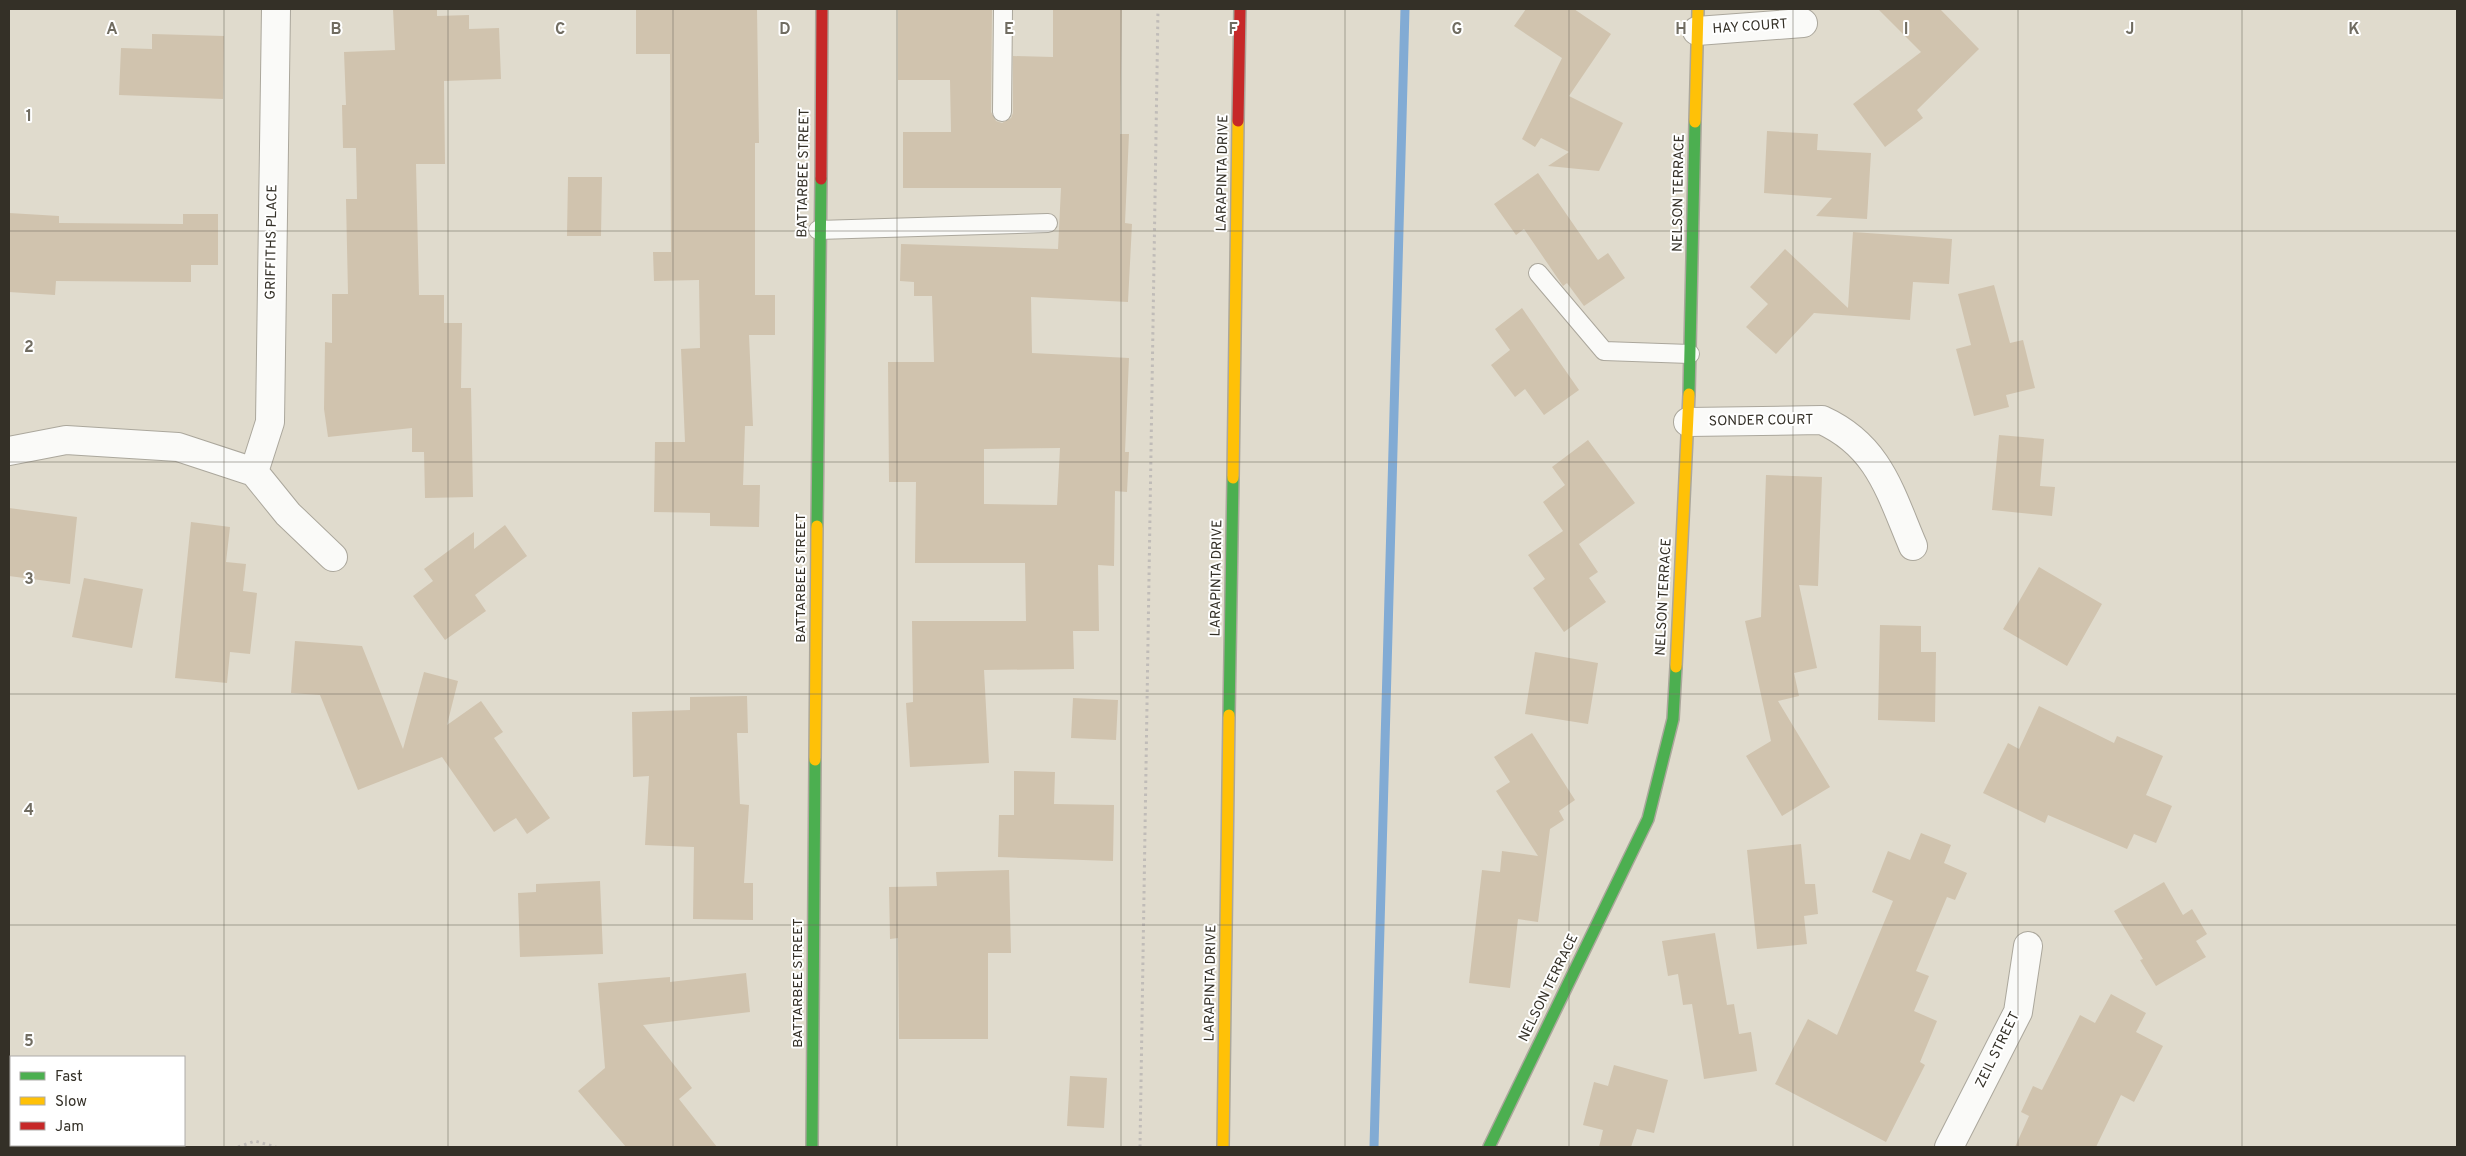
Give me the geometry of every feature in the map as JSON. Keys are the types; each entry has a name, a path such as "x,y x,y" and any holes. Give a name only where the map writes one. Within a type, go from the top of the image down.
{"street":[{"name":"GRIFFITHS PLACE","path":"254,472 270,422 276,9"},
{"name":"BATTARBEE STREET","path":"812,1147 818,230 822,9"},
{"name":"LARAPINTA DRIVE","path":"1223,1147 1240,9"},
{"name":"HAY COURT","path":"1698,20 1803,23"},
{"name":"NELSON TERRACE","path":"1489,1147 1648,819 1673,719 1688,422 1698,20"},
{"name":"SONDER COURT","path":"1688,422 1822,420 1841,429 1865,449 1880,469 1914,546"},
{"path":"9,451 66,440 178,447 254,472 288,514 333,557"},
{"name":"ZEIL STREET","path":"1949,1147 2018,1012 2028,946"}],"lane":[{"path":"1002,112 1003,9"},
{"path":"818,230 1048,223"},
{"path":"1538,273 1604,351 1690,354"}],"path":[{"path":"1140,1147 1158,9"},
{"path":"238,1147 255,1141 276,1147"}],"building":[{"path":"393,9 437,9 437,16 469,15 469,29 499,28 501,79 444,81 445,164 416,164 419,295 444,295 444,323 462,323 461,388 471,388 473,497 425,498 424,452 412,452 412,428 328,437 324,409 325,342 332,343 332,294 348,294 346,199 357,199 356,148 343,148 342,105 346,105 344,52 395,50"},
{"path":"636,9 757,9 759,143 755,143 755,295 775,295 775,335 749,335 753,426 745,426 743,485 760,485 759,527 710,526 710,513 654,512 655,442 685,442 681,349 700,348 699,280 654,281 653,252 671,252 670,54 636,54"},
{"path":"898,9 992,9 991,112 996,121 1002,123 1011,118 1013,113 1013,56 1053,57 1053,9 1122,9 1120,134 1129,134 1125,223 1132,224 1128,302 1031,297 1032,353 1129,358 1125,452 1129,452 1127,492 1115,491 1114,566 1098,565 1099,631 1073,631 1074,669 984,670 989,763 910,767 906,703 913,702 912,621 1026,621 1025,563 915,563 916,482 889,482 888,362 934,362 932,296 914,296 914,282 900,281 901,244 1058,249 1061,188 903,188 903,132 951,132 950,80 898,80","holes":["1060,448 1057,505 984,504 984,449"]},
{"path":"1526,9 1574,9 1611,34 1569,96 1623,123 1599,171 1548,166 1569,152 1541,138 1535,147 1522,139 1562,58 1514,26"},
{"path":"1878,9 1940,9 1979,49 1917,110 1923,118 1885,147 1853,104 1921,52"},
{"path":"152,34 224,36 223,99 119,95 121,48 152,49"},
{"path":"1767,131 1818,134 1817,150 1871,153 1867,219 1816,216 1832,198 1764,193"},
{"path":"1538,173 1598,260 1608,253 1625,278 1584,306 1567,283 1563,286 1524,229 1516,235 1494,204"},
{"path":"568,177 602,177 601,236 567,236"},
{"path":"9,213 59,216 59,223 183,224 183,214 218,214 218,265 191,265 191,282 56,281 55,295 9,292"},
{"path":"1853,232 1952,239 1949,284 1913,282 1910,320 1814,313 1776,354 1746,327 1768,304 1750,287 1785,249 1848,308"},
{"path":"1994,285 2010,343 2023,340 2035,388 2006,395 2009,407 1974,416 1956,349 1971,345 1958,294"},
{"path":"1522,308 1579,390 1544,415 1525,389 1515,397 1491,365 1510,350 1495,329"},
{"path":"1999,435 2044,439 2040,486 2055,487 2052,516 1992,510"},
{"path":"1588,440 1635,503 1579,544 1598,572 1589,578 1606,602 1564,632 1533,588 1545,579 1528,555 1563,531 1543,502 1565,485 1552,467"},
{"path":"1766,475 1822,477 1818,586 1799,585 1817,668 1794,673 1799,696 1778,701 1830,787 1782,816 1746,756 1771,741 1745,621 1761,617"},
{"path":"9,508 77,517 70,584 9,576"},
{"path":"191,522 230,527 226,562 246,564 243,591 257,593 250,654 230,652 227,683 175,678"},
{"path":"505,525 527,556 475,595 486,611 445,640 413,596 433,581 424,569 474,532 474,549"},
{"path":"2039,567 2102,604 2067,666 2003,629"},
{"path":"84,578 143,589 132,648 72,637"},
{"path":"1880,625 1921,626 1921,652 1936,652 1935,722 1878,720"},
{"path":"295,641 362,646 403,749 424,672 458,681 447,725 481,701 503,732 494,738 550,818 527,834 516,818 494,832 442,757 358,790 320,695 291,693"},
{"path":"1535,652 1598,663 1588,724 1525,714"},
{"path":"747,696 748,733 737,733 740,804 749,805 744,883 753,883 753,920 693,919 694,847 645,845 649,776 633,777 632,712 690,710 690,697"},
{"path":"1073,698 1118,700 1116,740 1071,738"},
{"path":"2039,706 2114,743 2117,736 2163,756 2146,795 2172,806 2156,843 2134,834 2127,849 2048,815 2045,823 1983,793 2008,743 2019,749"},
{"path":"1532,733 1575,800 1559,811 1564,820 1550,829 1538,922 1518,919 1510,988 1469,983 1482,870 1500,872 1502,851 1538,856 1496,791 1510,782 1494,757"},
{"path":"1014,771 1055,772 1054,804 1114,805 1113,861 998,857 999,815 1014,815"},
{"path":"1921,833 1951,845 1944,863 1967,873 1955,900 1947,897 1916,971 1929,976 1914,1011 1937,1021 1920,1062 1925,1065 1886,1142 1775,1084 1808,1019 1837,1035 1893,901 1872,892 1888,851 1910,860"},
{"path":"1801,844 1805,884 1815,884 1818,914 1804,916 1807,944 1757,949 1747,850"},
{"path":"1009,870 1011,953 988,953 988,1039 899,1039 898,938 890,939 889,887 937,886 936,872"},
{"path":"600,881 603,954 520,957 518,893 536,892 536,884"},
{"path":"2164,882 2183,915 2192,909 2207,934 2196,941 2206,957 2156,986 2140,960 2143,959 2114,911"},
{"path":"1715,933 1727,1005 1734,1004 1739,1034 1751,1032 1757,1071 1704,1079 1692,1004 1683,1005 1678,974 1668,976 1662,941"},
{"path":"746,973 750,1012 643,1025 692,1088 679,1099 717,1147 626,1147 578,1091 605,1068 598,983 670,977 670,982"},
{"path":"2111,994 2146,1013 2136,1032 2163,1046 2134,1102 2121,1095 2096,1147 2015,1147 2029,1116 2021,1112 2033,1086 2042,1090 2080,1015 2095,1023"},
{"path":"1614,1065 1668,1080 1654,1133 1637,1129 1631,1147 1599,1147 1603,1130 1583,1125 1594,1082 1608,1086"},
{"path":"1070,1076 1107,1078 1104,1128 1067,1126"}],"waterway":[{"path":"1374,1147 1405,9"}],"traffic: fast":[{"path":"1689,394 1695,122"},
{"path":"817,526 821,179"},
{"path":"1229,715 1233,478"},
{"path":"1489,1147 1648,819 1673,719 1676,667"},
{"path":"812,1147 815,760"}],"traffic: slow":[{"path":"1695,122 1698,9"},
{"path":"1233,478 1238,121"},
{"path":"1676,667 1689,394"},
{"path":"815,760 817,526"},
{"path":"1223,1147 1229,715"}],"traffic: jam":[{"path":"821,179 822,9"},
{"path":"1238,121 1240,9"}]}
